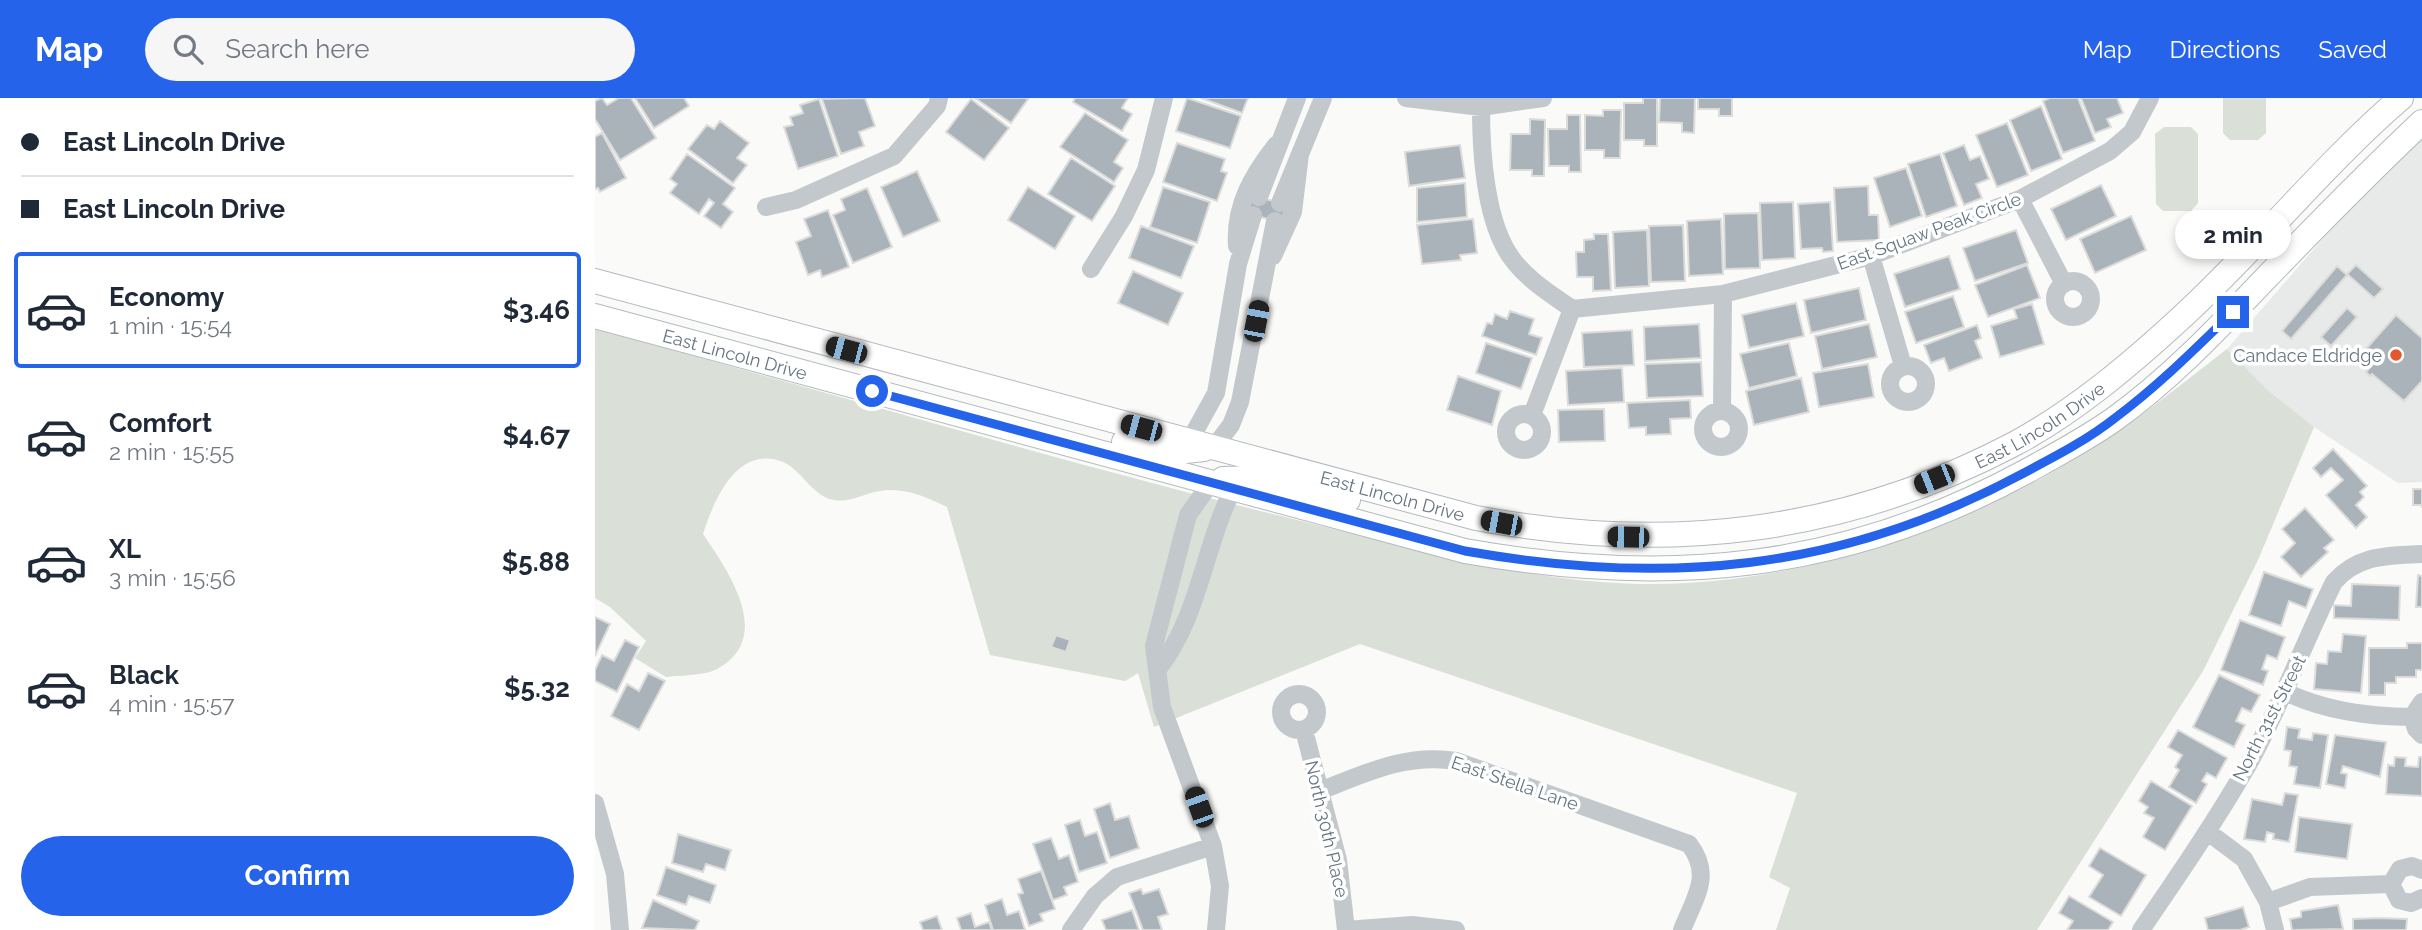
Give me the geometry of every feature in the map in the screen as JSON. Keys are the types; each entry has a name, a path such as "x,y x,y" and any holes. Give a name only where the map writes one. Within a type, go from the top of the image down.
{"main road":[{"name":"East Lincoln Drive","path":"595,281 1215,446 1330,496 1379,509 1476,518 1552,532 1606,536 1662,537 1741,531 1816,518 1883,499 1959,469 2017,442 2085,398 2125,368 2185,314 2354,139 2401,98"},
{"name":"East Lincoln Drive","path":"1330,496 1379,509 1465,551 1565,567 1646,570 1744,565 1812,552 1909,525 1986,493 2113,420 2180,365 2422,122"},
{"name":"East Lincoln Drive","path":"595,316 1222,486"},
{"path":"898,397 962,400 1167,453 1191,453 1215,446"},
{"path":"1222,486 1228,477 1261,478 1330,496"}],"street":[{"path":"766,207 796,200 894,156 937,106 939,98"},
{"path":"1091,269 1124,216 1146,170 1164,98"},
{"path":"1259,197 1276,145 1297,98"},
{"path":"1280,203 1323,98"},
{"path":"1406,98 1481,107 1543,98"},
{"name":"East Squaw Peak Circle","path":"1572,309 1723,294 1871,256 2020,199 2110,151 2132,132 2150,98"},
{"path":"1481,107 1485,176 1498,231 1519,267 1534,282 1572,309 1532,415"},
{"path":"1238,264 1236,236 1245,195 1252,175 1276,145"},
{"path":"1266,268 1293,212 1300,154"},
{"path":"2020,199 2064,284"},
{"path":"1190,440 1205,418 1216,393 1238,264 1253,215"},
{"path":"1215,446 1231,425 1240,402 1275,221"},
{"path":"1871,256 1903,366"},
{"path":"1722,411 1723,294"},
{"path":"1216,930 1220,886 1213,846 1162,707 1154,646 1166,591 1188,515 1222,486"},
{"path":"1158,669 1172,652 1195,595 1219,517 1222,486"},
{"name":"North 31st Street","path":"2141,930 2208,832 2285,692 2329,591 2344,571 2376,557 2422,554"},
{"path":"2285,692 2313,705 2350,713 2417,710 2416,729 2422,734"},
{"name":"North 30th Place","path":"1304,730 1342,885 1346,930"},
{"name":"East Stella Lane","path":"1320,791 1383,766 1415,758 1456,761 1689,844 1701,859 1703,876 1682,930"},
{"path":"595,803 615,874 620,930"},
{"path":"2208,832 2244,859 2268,902 2275,930"},
{"path":"1071,930 1095,896 1117,877 1213,846"},
{"path":"2422,870 2405,866 2395,873 2391,884 2395,895 2405,902 2422,898"},
{"path":"2268,902 2310,887 2391,884"},
{"path":"1346,930 1412,925 1456,930"}],"shaded area":[{"path":"2223,98 2266,98 2266,133 2258,140 2230,140 2223,133"},
{"path":"2164,127 2191,127 2198,134 2198,203 2191,211 2163,211 2156,204 2155,134"},
{"path":"2422,139 2422,482 2398,483 2314,427 2269,391 2227,349 2365,190"},
{"path":"595,329 1216,500 1446,557 1542,575 1639,584 1688,583 1786,570 1835,560 1930,529 2022,489 2065,465 2148,410 2227,349 2269,391 2314,427 2258,560 2203,671 2037,930 1776,930 1790,888 1769,877 1797,793 1360,644 1154,727 1138,673 1125,681 990,655 947,507 923,496 898,490 834,500 820,494 790,466 767,458 753,461 730,478 714,505 703,534 734,584 745,621 743,639 735,655 714,671 666,677 635,658 646,641 610,607 595,598"}],"building":[{"path":"602,98 607,105 619,98 631,98 656,138 620,160 595,119 595,101"},
{"path":"635,98 684,98 689,106 654,128"},
{"path":"865,98 875,126 859,132 864,146 841,154 822,99"},
{"path":"975,98 1026,98 1028,99 1011,123"},
{"path":"1075,98 1128,98 1122,108 1132,114 1122,131 1073,102"},
{"path":"1187,98 1241,116 1230,148 1176,131"},
{"path":"1201,98 1248,98 1242,113"},
{"path":"1643,98 1657,98 1657,146 1644,146 1644,140 1624,140 1624,103 1643,103"},
{"path":"1660,98 1695,98 1694,133 1682,132 1682,123 1659,122"},
{"path":"1698,98 1732,98 1732,116 1719,116 1719,109 1698,109"},
{"path":"2050,98 2078,98 2095,141 2063,153 2043,101"},
{"path":"2081,98 2117,98 2123,113 2107,119 2111,127 2095,133"},
{"path":"819,99 838,156 798,169 784,127 793,125 790,117 803,113 800,105"},
{"path":"971,99 1009,128 984,160 946,132"},
{"path":"2041,106 2062,159 2031,171 2010,120"},
{"path":"1603,110 1621,110 1620,158 1604,158 1604,150 1585,150 1585,115 1603,116"},
{"path":"1085,113 1128,140 1114,162 1123,168 1114,182 1060,147"},
{"path":"1567,115 1580,115 1581,172 1569,172 1569,166 1549,166 1548,129 1567,129"},
{"path":"1530,119 1545,120 1544,176 1532,176 1532,170 1510,170 1511,134 1530,134"},
{"path":"720,121 749,143 737,158 747,165 733,183 688,149 707,125 714,129"},
{"path":"2007,123 2028,175 1997,187 1976,135"},
{"path":"602,133 626,178 600,192 598,188 595,189 595,137"},
{"path":"1177,143 1225,159 1221,171 1227,173 1217,201 1163,182"},
{"path":"1460,145 1465,178 1409,186 1405,152"},
{"path":"1964,145 1970,160 1980,156 1989,179 1976,184 1982,198 1964,205 1943,153"},
{"path":"687,154 735,188 723,204 733,212 721,228 704,216 714,203 709,199 699,214 670,193 677,184 670,179"},
{"path":"1940,154 1957,206 1926,217 1908,164"},
{"path":"1071,158 1115,186 1092,221 1048,194"},
{"path":"1906,168 1922,216 1890,227 1874,178"},
{"path":"917,171 940,221 903,237 881,187"},
{"path":"1465,183 1467,217 1417,222 1417,188"},
{"path":"2101,185 2116,216 2066,240 2051,209"},
{"path":"1868,186 1869,215 1878,215 1879,240 1837,242 1834,188"},
{"path":"1028,187 1075,216 1055,249 1008,220"},
{"path":"1163,187 1210,202 1197,243 1150,227"},
{"path":"867,188 892,247 853,263 833,215 845,210 841,199"},
{"path":"1251,195 1288,205 1283,223 1246,213"},
{"path":"1793,202 1795,258 1762,260 1760,203"},
{"path":"1830,202 1833,251 1823,252 1822,248 1801,249 1798,204"},
{"path":"828,210 849,267 822,277 820,270 808,275 796,242 811,236 804,219"},
{"path":"1758,213 1760,268 1725,269 1724,214"},
{"path":"2131,216 2146,250 2095,273 2080,239"},
{"path":"1473,219 1477,253 1460,255 1461,260 1422,264 1417,225"},
{"path":"1721,219 1723,274 1689,276 1687,221"},
{"path":"1683,225 1685,281 1651,282 1649,226"},
{"path":"1141,226 1194,246 1181,278 1129,258"},
{"path":"1647,230 1649,286 1615,288 1613,232"},
{"path":"2016,230 2028,263 1975,281 1963,248"},
{"path":"1594,234 1608,234 1611,290 1593,291 1593,277 1577,277 1576,252 1584,252 1584,240 1594,239"},
{"path":"1949,256 1960,289 1905,307 1894,274"},
{"path":"2027,265 2040,298 1988,317 1975,285"},
{"path":"2356,265 2383,289 2374,298 2347,274"},
{"path":"2337,266 2347,275 2291,339 2282,331"},
{"path":"1133,271 1183,293 1168,325 1118,303"},
{"path":"1859,288 1866,320 1811,333 1804,300"},
{"path":"1953,296 1964,327 1916,343 1905,312"},
{"path":"1796,303 1804,336 1749,348 1742,315"},
{"path":"2032,304 2044,344 2000,357 1991,326 2017,318 2014,309"},
{"path":"2347,308 2357,317 2331,346 2321,337"},
{"path":"1510,311 1534,319 1529,334 1542,338 1536,355 1482,336 1487,323 1492,324 1495,314 1507,319"},
{"name":"Candace Eldridge","path":"2396,315 2422,338 2422,381 2404,401 2366,372 2376,360 2365,350"},
{"path":"1699,324 1701,358 1645,361 1644,327"},
{"path":"1869,324 1877,357 1822,369 1815,336"},
{"path":"1977,325 1981,338 1975,341 1982,358 1949,371 1944,358 1931,363 1924,345"},
{"path":"1632,330 1634,365 1584,367 1582,333"},
{"path":"1486,343 1532,358 1521,389 1476,373"},
{"path":"1789,343 1797,376 1749,388 1740,354"},
{"path":"1701,362 1703,396 1647,398 1645,364"},
{"path":"1868,364 1874,397 1819,407 1813,373"},
{"path":"1622,368 1624,402 1568,405 1566,371"},
{"path":"1458,376 1501,391 1492,425 1447,410"},
{"path":"1801,378 1809,412 1754,425 1746,391"},
{"path":"1690,400 1691,418 1670,419 1671,434 1646,435 1646,427 1629,428 1627,403"},
{"path":"1604,409 1605,441 1559,442 1558,410"},
{"path":"2333,449 2367,486 2360,492 2364,497 2356,505 2367,517 2356,528 2326,495 2343,480 2331,468 2321,477 2313,468"},
{"path":"2413,489 2422,489 2422,505 2413,505"},
{"path":"2305,508 2334,540 2324,548 2328,552 2301,577 2281,557 2295,543 2282,529"},
{"path":"2264,572 2313,589 2306,608 2289,601 2281,626 2249,615"},
{"path":"2418,575 2422,576 2422,607 2416,607"},
{"path":"2352,584 2400,586 2399,620 2334,618 2334,605 2351,606"},
{"path":"595,617 610,624 595,656"},
{"path":"2240,620 2285,637 2277,659 2267,655 2262,669 2268,671 2263,685 2221,670"},
{"path":"2343,634 2366,636 2361,693 2314,689 2316,663 2327,664 2328,651 2341,652"},
{"path":"1056,635 1070,640 1066,652 1051,647"},
{"path":"625,640 639,647 617,692 595,681 595,670 602,655 614,661"},
{"path":"2407,643 2422,643 2422,670 2416,670 2416,677 2396,677 2396,683 2385,683 2385,695 2369,695 2369,648 2407,648"},
{"path":"648,673 665,681 639,730 611,716 627,684 639,691"},
{"path":"2219,675 2260,695 2251,712 2242,708 2236,721 2245,725 2234,747 2193,727"},
{"path":"2287,727 2300,729 2298,738 2312,740 2313,733 2328,735 2320,788 2294,784 2297,767 2289,766 2291,751 2284,750"},
{"path":"2178,730 2227,758 2216,778 2207,773 2202,781 2207,784 2196,803 2169,787 2179,770 2175,767 2182,755 2168,747"},
{"path":"2335,735 2386,742 2380,777 2343,766 2341,773 2347,774 2345,788 2326,784"},
{"path":"2395,757 2406,758 2405,766 2418,767 2419,757 2422,757 2422,796 2386,794 2388,765 2394,766"},
{"path":"2151,781 2192,806 2165,850 2143,837 2154,818 2144,813 2148,807 2139,801"},
{"path":"2285,793 2298,795 2289,842 2273,839 2274,834 2267,832 2265,842 2244,839 2252,799 2282,805"},
{"path":"1110,803 1115,820 1129,816 1139,848 1110,858 1094,809"},
{"path":"2299,817 2352,824 2347,859 2295,852"},
{"path":"1080,820 1085,836 1097,832 1107,863 1079,872 1065,825"},
{"path":"678,834 731,850 725,870 706,864 703,872 672,863"},
{"path":"1051,838 1059,859 1069,855 1078,882 1064,887 1067,895 1053,900 1033,844"},
{"path":"2100,848 2146,875 2121,916 2089,897 2103,875 2089,866"},
{"path":"666,867 716,885 710,903 689,896 686,905 657,895"},
{"path":"1041,871 1055,909 1040,914 1043,921 1029,926 1018,894 1023,893 1018,879"},
{"path":"1141,889 1143,894 1159,889 1168,914 1158,917 1162,930 1143,930 1129,893"},
{"path":"2069,896 2113,922 2108,930 2067,930 2073,921 2059,913"},
{"path":"1002,899 1007,915 1019,911 1025,930 993,930 985,905"},
{"path":"653,900 699,921 695,930 642,928"},
{"path":"2338,905 2343,929 2292,930 2290,919 2301,917 2301,911"},
{"path":"2243,907 2249,927 2240,930 2208,930 2205,918"},
{"path":"1132,910 1139,930 1106,930 1102,920"},
{"path":"971,913 975,927 989,922 992,930 961,930 957,918"},
{"path":"937,916 942,930 923,930 920,922"},
{"path":"2353,919 2407,919 2406,930 2353,930"}],"place":[{"name":"Candace Eldridge","path":"2396,355"}],"route":[{"path":"872,391 1465,551 1565,567 1701,569 1744,565 1875,537 1986,493 2066,450 2113,420 2180,365 2233,312"}]}
